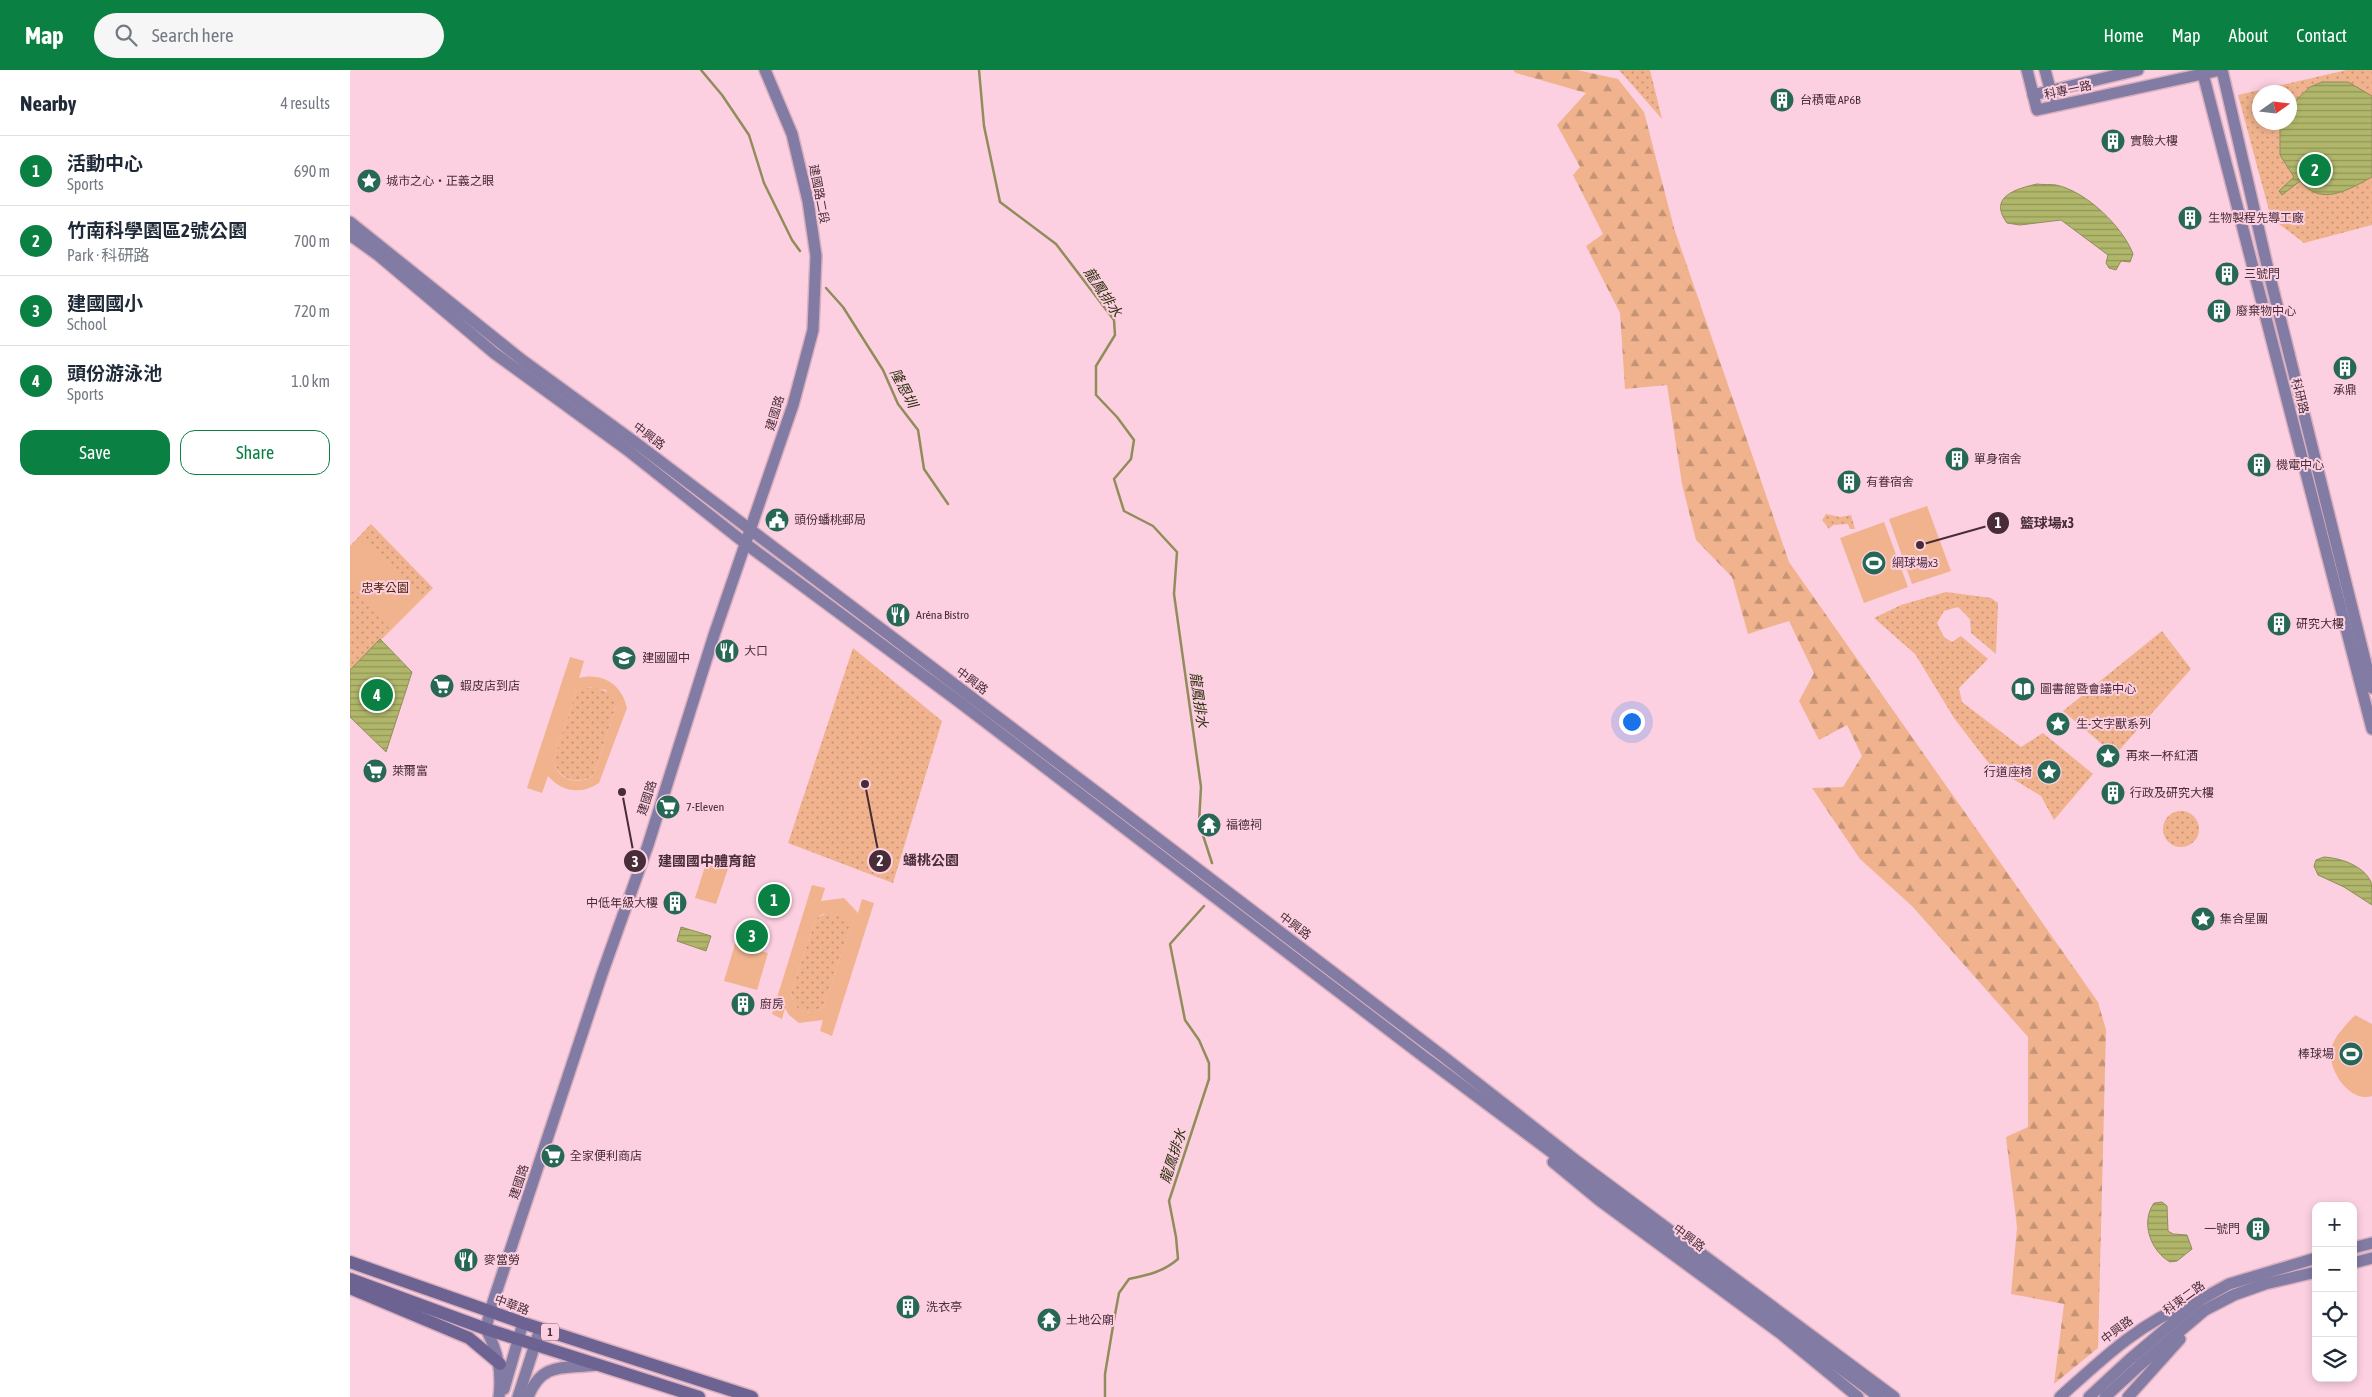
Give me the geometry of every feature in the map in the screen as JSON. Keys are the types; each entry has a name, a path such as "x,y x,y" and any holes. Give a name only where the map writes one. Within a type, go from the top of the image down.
{"main road":[{"name":"中華路","path":"350,1262 523,1324 752,1397"},
{"name":"1","path":"350,1279 534,1346 699,1397"},
{"path":"350,1288 469,1338 500,1364"}],"street":[{"name":"建國路二段","path":"765,70 792,134 808,201 816,256 813,330"},
{"path":"2027,70 2034,95"},
{"path":"2045,70 2055,107"},
{"name":"科專一路","path":"2138,70 2034,95 2037,110 2203,72 2222,70"},
{"name":"科研路","path":"2222,70 2267,265 2372,688"},
{"name":"科研路","path":"2203,72 2372,729"},
{"name":"中興路","path":"350,222 522,360 636,443 750,532 1303,949 1578,1162 1896,1397"},
{"name":"中興路","path":"350,235 378,256 494,353 626,449 746,544 950,695 1449,1076 1879,1397"},
{"name":"建國路","path":"486,1329 602,974 648,845 714,635 792,405 813,330"},
{"path":"1288,952 1303,949"},
{"path":"1444,1057 1449,1076"},
{"name":"中興路","path":"1482,1100 1488,1108 1599,1200 1780,1333 1858,1397"},
{"path":"2357,1247 2372,1243"},
{"path":"2357,1262 2372,1258"},
{"name":"科東二路","path":"2089,1397 2130,1359 2229,1284 2312,1259"},
{"name":"科東二路","path":"2105,1397 2203,1305 2265,1284 2312,1273"},
{"path":"2128,1397 2203,1305"},
{"name":"中興路","path":"2060,1397 2124,1339 2170,1311 2203,1305"},
{"path":"500,1397 523,1324"},
{"path":"486,1329 493,1342 500,1364 500,1397"},
{"path":"518,1397 540,1329"},
{"path":"528,1397 534,1383 544,1373 558,1367 596,1365"}],"green space":[{"path":"1513,70 1577,70 1618,79 1644,112 1674,228 1789,562 2098,1002 2106,1030 2098,1348 2054,1384 2064,1304 2011,1294 2017,1227 2006,1137 2028,1127 2028,1037 1912,906 1860,859 1812,788 1843,787 1862,756 1847,725 1819,740 1799,701 1814,673 1789,621 1748,634 1732,577 1696,540 1682,484 1667,385 1625,389 1620,313 1586,246 1603,234 1573,175 1580,167 1557,125 1586,93 1516,73"},
{"path":"1619,70 1650,70 1662,119"},
{"path":"2347,70 2372,70 2372,225 2304,243 2271,218 2238,95 2252,92 2252,130 2297,130 2297,85 2282,85"},
{"path":"1927,506 1951,571 1912,584 1889,519"},
{"path":"1826,514 1840,517 1851,515 1855,529 1850,529 1848,524 1833,525 1829,529 1822,520"},
{"name":"網球場x3","path":"1884,522 1908,587 1864,603 1840,538"},
{"name":"忠孝公園","path":"371,524 433,588 350,671 350,546"},
{"path":"365,539 422,597 390,629 350,588 350,553"},
{"path":"1946,592 1991,598 1998,603 1996,654 1971,633 1970,619 1958,607 1944,611 1937,623 1944,637 1952,642 1961,636 1988,659 1959,688 1962,702 2021,747 2043,733 2093,774 2054,820 2041,796 1990,765 1954,718 1915,654 1874,618 1901,605"},
{"path":"2162,631 2191,669 2115,755 2063,711"},
{"path":"853,648 942,721 893,883 788,843"},
{"path":"570,657 584,661 579,678 595,677 610,682 621,692 627,708 599,783 585,789 572,790 559,786 548,776 542,793 527,788","holes":["590,687 606,690 617,703 594,775 582,781 569,780 559,773 553,761 576,692"]},
{"path":"595,687 610,693 617,703 594,775 582,780 570,779 560,773 553,761 576,692 585,688"},
{"path":"2181,811 2194,816 2199,829 2194,842 2181,847 2168,842 2163,829 2168,816"},
{"path":"708,857 730,863 716,904 695,898"},
{"path":"812,885 825,888 821,901 844,898 858,913 862,899 874,903 832,1036 820,1031 823,1020 799,1023 789,1015 785,1008 782,1019 772,1014","holes":["831,913 843,918 850,929 823,1007 816,1011 804,1012 794,1005 791,992 816,918 823,914"]},
{"path":"827,913 842,917 850,929 823,1007 816,1011 804,1012 794,1005 791,992 816,918"},
{"path":"735,944 768,953 757,990 724,981"},
{"name":"棒球場","path":"2355,1015 2372,1024 2372,1096 2356,1095 2342,1084 2333,1067 2331,1058 2334,1040"}],"shaded area":[{"path":"2322,82 2348,82 2372,96 2372,177 2344,191 2326,195 2308,189 2300,181 2282,195 2279,191 2294,177 2280,155 2280,130 2297,130 2297,99 2310,87"},
{"path":"2037,184 2056,185 2068,189 2091,202 2121,233 2133,254 2130,262 2121,261 2116,270 2109,268 2106,263 2108,255 2061,220 2020,225 2007,223 2002,214 2002,201 2013,192"},
{"path":"380,639 412,672 386,752 350,717 350,670"},
{"path":"2324,857 2344,861 2363,871 2371,882 2372,905 2344,887 2318,875 2314,866 2316,860"},
{"path":"681,927 711,936 706,951 677,941"},
{"path":"2162,1202 2167,1206 2168,1231 2173,1234 2187,1235 2192,1249 2177,1261 2170,1262 2163,1257 2153,1244 2150,1236 2148,1219 2150,1211 2154,1203"}],"waterway":[{"name":"隆恩圳","path":"701,70 722,95 749,135 764,183 792,240 800,251"},
{"name":"龍鳳排水","path":"979,70 984,126 1000,202 1056,244 1114,320 1115,335 1096,366 1096,395 1117,417 1134,440 1131,459 1114,479 1124,511 1153,526 1177,552 1174,594 1201,787 1199,823 1212,863"},
{"name":"隆恩圳","path":"826,288 843,307 883,370 898,404 918,430 924,469 948,504"},
{"name":"龍鳳排水","path":"1105,1397 1105,1374 1119,1293 1129,1279 1161,1270 1178,1259 1169,1201 1209,1079 1209,1063 1199,1040 1185,1020 1170,944 1204,906"},
{"path":"900,1310 910,1296"}],"place":[{"name":"台積電 AP6B","path":"1782,100"},
{"name":"實驗大樓","path":"2113,141"},
{"name":"竹南科學園區2號公園","path":"2315,170"},
{"name":"城市之心‧正義之眼","path":"369,181"},
{"name":"生物製程先導工廠","path":"2190,218"},
{"name":"三號門","path":"2227,274"},
{"name":"廢棄物中心","path":"2219,311"},
{"name":"承鼎","path":"2345,368"},
{"name":"單身宿舍","path":"1957,459"},
{"name":"機電中心","path":"2259,465"},
{"name":"有眷宿舍","path":"1849,482"},
{"name":"頭份蟠桃郵局","path":"777,520"},
{"name":"籃球場x3","path":"1920,545"},
{"name":"網球場x3","path":"1874,563"},
{"name":"Aréna Bistro","path":"898,615"},
{"name":"研究大樓","path":"2279,624"},
{"name":"大口","path":"727,651"},
{"name":"建國國中","path":"624,658"},
{"name":"蝦皮店到店","path":"442,686"},
{"name":"圖書館暨會議中心","path":"2023,689"},
{"name":"頭份游泳池","path":"377,695"},
{"name":"生-文字獸系列","path":"2058,724"},
{"name":"再來一杯紅酒","path":"2108,756"},
{"name":"萊爾富","path":"375,771"},
{"name":"行道座椅","path":"2049,772"},
{"name":"蟠桃公園","path":"865,784"},
{"name":"建國國中體育館","path":"622,792"},
{"name":"行政及研究大樓","path":"2113,793"},
{"name":"7-Eleven","path":"668,807"},
{"name":"福德祠","path":"1209,825"},
{"name":"活動中心","path":"774,900"},
{"name":"中低年級大樓","path":"675,903"},
{"name":"集合星團","path":"2203,919"},
{"name":"建國國小","path":"752,936"},
{"name":"廚房","path":"743,1004"},
{"name":"棒球場","path":"2351,1054"},
{"name":"全家便利商店","path":"553,1156"},
{"name":"一號門","path":"2258,1229"},
{"name":"麥當勞","path":"466,1260"},
{"name":"洗衣亭","path":"908,1307"},
{"name":"土地公廟","path":"1049,1320"}]}
